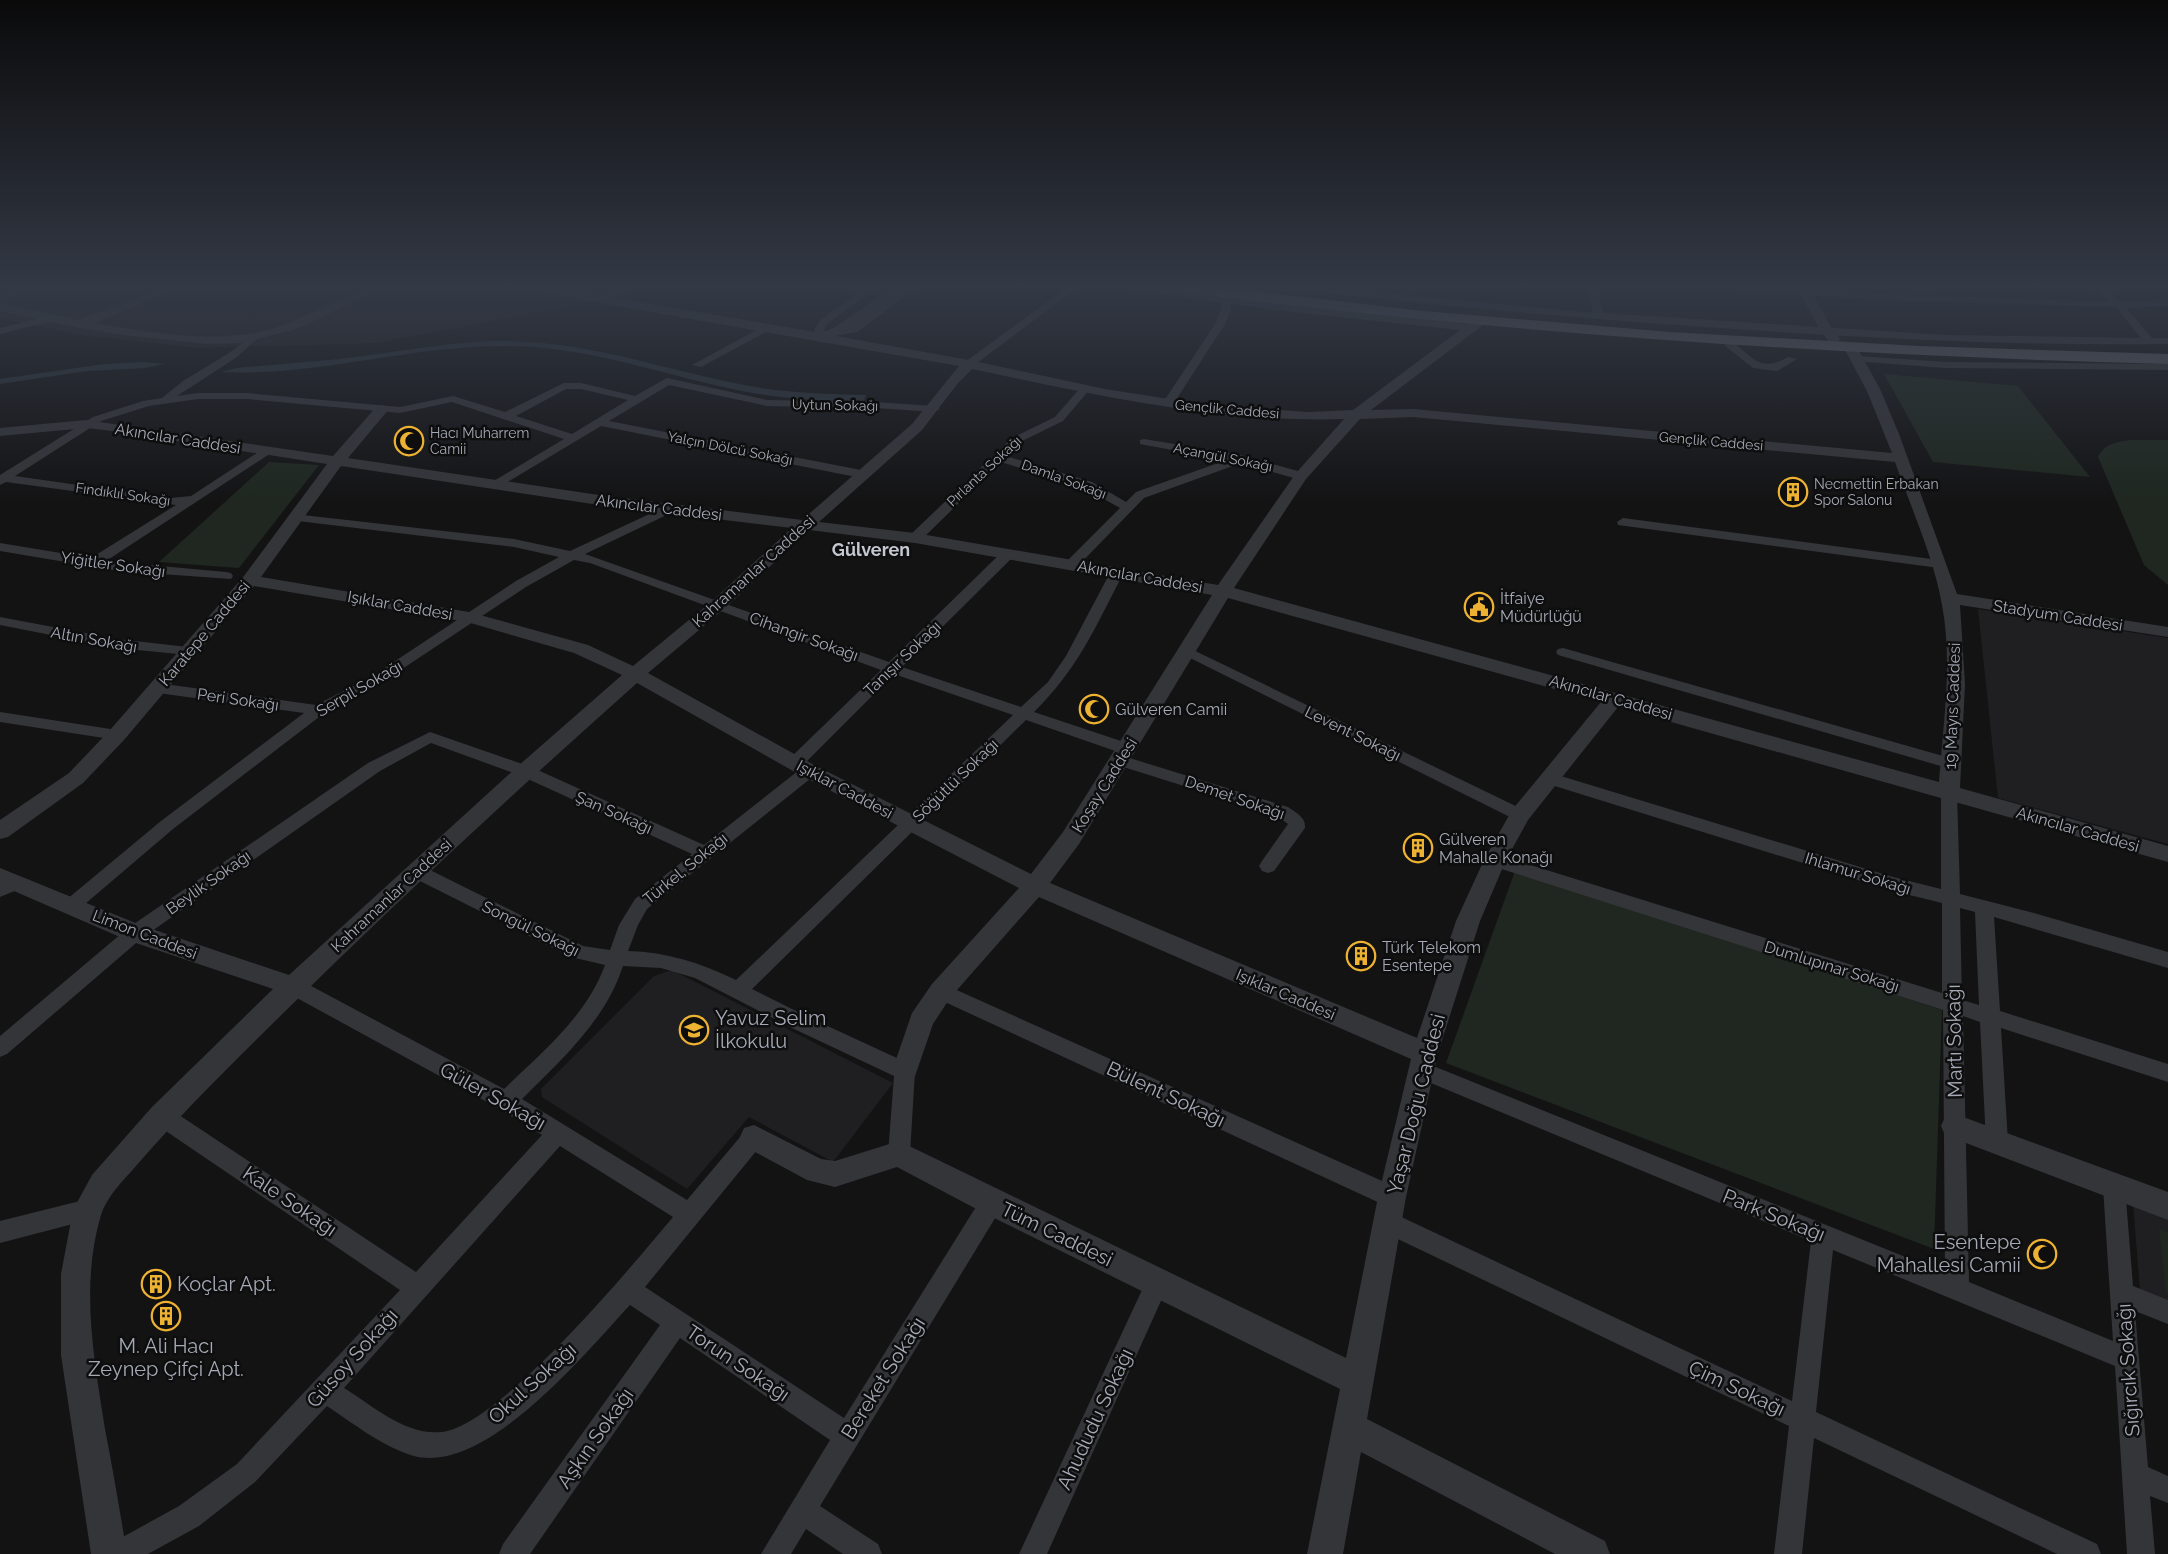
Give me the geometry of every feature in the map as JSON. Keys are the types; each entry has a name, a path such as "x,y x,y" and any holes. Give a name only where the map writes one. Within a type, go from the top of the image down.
{"highway":[{"path":"1988,359 2091,362 2168,359"}],"street":[{"path":"166,400 190,380 227,359"},
{"path":"697,365 709,359"},
{"name":"Gençlik Caddesi","path":"939,359 1168,404 1273,414 1391,413 1449,416 1901,459"},
{"path":"969,364 976,359"},
{"path":"1168,404 1198,359"},
{"name":"Koşay Caddesi","path":"905,1071 921,1020 941,991 1035,886 1071,838 1223,591 1300,476 1357,414 1431,359"},
{"path":"1748,359 1753,365 1777,368 1792,359"},
{"name":"19 Mayıs Caddesi","path":"1856,359 1901,459 1939,564 1953,616 1956,658 1949,793"},
{"path":"2091,362 2168,367"},
{"name":"Kahramanlar Caddesi","path":"109,1554 77,1355 75,1316 76,1274 88,1209 102,1184 162,1116 293,986 525,771 634,674 718,605 861,474 918,427 934,409 953,380 969,364"},
{"name":"Uytun Sokağı","path":"636,399 667,381 767,403 876,405 934,409"},
{"path":"507,416 564,386 581,386 636,399"},
{"name":"Pırlanta Sokağı","path":"915,538 1023,434 1059,419 1085,389"},
{"path":"2,479 86,424 127,409 166,400 231,395 382,409 410,409 453,399 573,438"},
{"path":"496,485 636,399"},
{"name":"Karatepe Caddesi","path":"0,831 76,778 117,735 250,580 338,461 382,409"},
{"name":"Yalçın Dölcü Sokağı","path":"598,422 861,474"},
{"name":"Akıncılar Caddesi","path":"0,432 86,424 496,485 915,538 1223,591 1615,698 2168,854"},
{"name":"Açangül Sokağı","path":"1144,442 1241,459 1300,476"},
{"name":"Fındıklıl Sokağı","path":"2,479 170,502 194,499 267,451"},
{"name":"Damla Sokağı","path":"998,457 1088,485 1127,507"},
{"path":"1072,564 1127,507 1145,492 1241,459"},
{"path":"93,563 194,499"},
{"name":"Serpil Sokağı","path":"72,905 176,817 318,710 376,680 469,617 572,555 670,508"},
{"name":"Cihangir Sokağı","path":"298,517 514,543 572,555 627,572 891,668 1025,713 1124,754"},
{"path":"1623,522 1939,564"},
{"name":"Yiğitler Sokağı","path":"0,547 93,563 226,576"},
{"name":"Tanışır Sokağı","path":"802,767 891,668 1009,553"},
{"name":"Söğütlü Sokağı","path":"738,990 1053,684 1073,657 1116,572"},
{"name":"Işıklar Caddesi","path":"250,580 469,617 559,640 634,674 802,767 1035,886 1423,1062"},
{"name":"Stadyum Caddesi","path":"1949,598 2168,632"},
{"name":"Altın Sokağı","path":"0,621 129,645 188,651"},
{"name":"Levent Sokağı","path":"1186,651 1520,815"},
{"path":"1563,652 1951,764"},
{"name":"Peri Sokağı","path":"158,688 318,710"},
{"name":"Yaşar Doğu Caddesi","path":"1325,1554 1389,1210 1423,1062 1468,921 1495,860 1520,815 1615,698"},
{"path":"0,717 117,735"},
{"name":"Beylik Sokağı","path":"0,1048 135,933 374,767 413,744 430,737 525,771"},
{"name":"Demet Sokağı","path":"1124,754 1274,808 1292,817 1297,822 1296,828 1268,866"},
{"name":"Türkel, Sokağı","path":"506,1101 593,1009 610,977 631,917 641,904 802,767"},
{"name":"Şan Sokağı","path":"525,771 704,852"},
{"name":"Ihlamur Sokağı","path":"1551,778 1950,900 2034,920 2168,960"},
{"name":"Martı Sokağı","path":"1949,793 1957,1290"},
{"name":"Dumlupınar Sokağı","path":"1495,860 2168,1072"},
{"name":"Songül Sokağı","path":"416,871 578,952 593,957 673,963 701,972 783,1015 905,1071"},
{"name":"Limon Caddesi","path":"5,883 72,905 135,933 293,986"},
{"name":"Martı Sokağı","path":"1984,908 1997,1142"},
{"name":"Güler Sokağı","path":"293,986 506,1101 689,1214"},
{"name":"Bülent Sokağı","path":"941,991 1389,1210"},
{"name":"Park Sokağı","path":"1423,1062 1823,1235 2127,1359"},
{"path":"628,1290 754,1137 817,1171 835,1174 899,1154 905,1071"},
{"name":"Kale Sokağı","path":"162,1116 417,1287"},
{"path":"1955,1126 2168,1206"},
{"name":"Güsoy Sokağı","path":"120,1554 189,1516 246,1473 325,1390 559,1132"},
{"name":"Tüm Caddesi","path":"899,1154 992,1202 1357,1380"},
{"name":"Sığırcık Sokağı","path":"2114,1186 2141,1554"},
{"name":"Bereket Sokağı","path":"775,1554 992,1202"},
{"path":"0,1232 88,1209"},
{"name":"Çim Sokağı","path":"1389,1210 1802,1419 2087,1554"},
{"path":"1788,1554 1823,1235"},
{"name":"Ahududu Sokağı","path":"1033,1554 1158,1283"},
{"name":"Torun Sokağı","path":"628,1290 847,1436"},
{"name":"Okul Sokağı","path":"325,1390 389,1431 406,1439 415,1443 443,1445 476,1431 504,1413 554,1366 628,1290"},
{"path":"2122,1294 2168,1312"},
{"name":"Aşkın Sokağı","path":"513,1554 677,1322"},
{"path":"1349,1428 1592,1554"},
{"path":"2135,1475 2168,1490"},
{"path":"802,1510 868,1554"}],"shaded area":[{"path":"340,359 377,359 299,369 221,372 236,368"},
{"path":"606,359 630,359 761,388 866,395 864,401 772,396"},
{"path":"144,362 165,364 144,368 87,371 0,384 0,379 104,364"},
{"path":"1884,374 2018,386 2090,477 1933,462"},
{"path":"2131,440 2168,440 2168,585 2144,565 2098,457 2108,446"},
{"path":"269,462 319,465 239,568 159,562"},
{"path":"1978,609 2168,638 2168,844 1998,798"},
{"path":"1515,871 1942,1010 1934,1249 1446,1063"},
{"name":"Yavuz Selim İlkokulu","path":"672,970 893,1083 833,1162 749,1117 687,1189 542,1097 541,1089 654,976"},
{"path":"2133,1203 2168,1216 2168,1302 2140,1291"},
{"path":"2159,1228 2168,1232 2168,1293 2166,1293"}],"place":[{"name":"Hacı Muharrem Camii","path":"409,441"},
{"name":"Necmettin Erbakan Spor Salonu","path":"1793,492"},
{"name":"İtfaiye Müdürlüğü","path":"1479,607"},
{"name":"Gülveren Camii","path":"1094,709"},
{"name":"Gülveren Mahalle Konağı","path":"1418,848"},
{"name":"Türk Telekom Esentepe","path":"1361,956"},
{"name":"Yavuz Selim İlkokulu","path":"694,1030"},
{"name":"Esentepe Mahallesi Camii","path":"2042,1254"},
{"name":"Koçlar Apt.","path":"156,1284"},
{"name":"M. Ali Hacı Zeynep Çifçi Apt.","path":"166,1316"}],"district":[{"name":"Gülveren","path":"871,550"}]}
